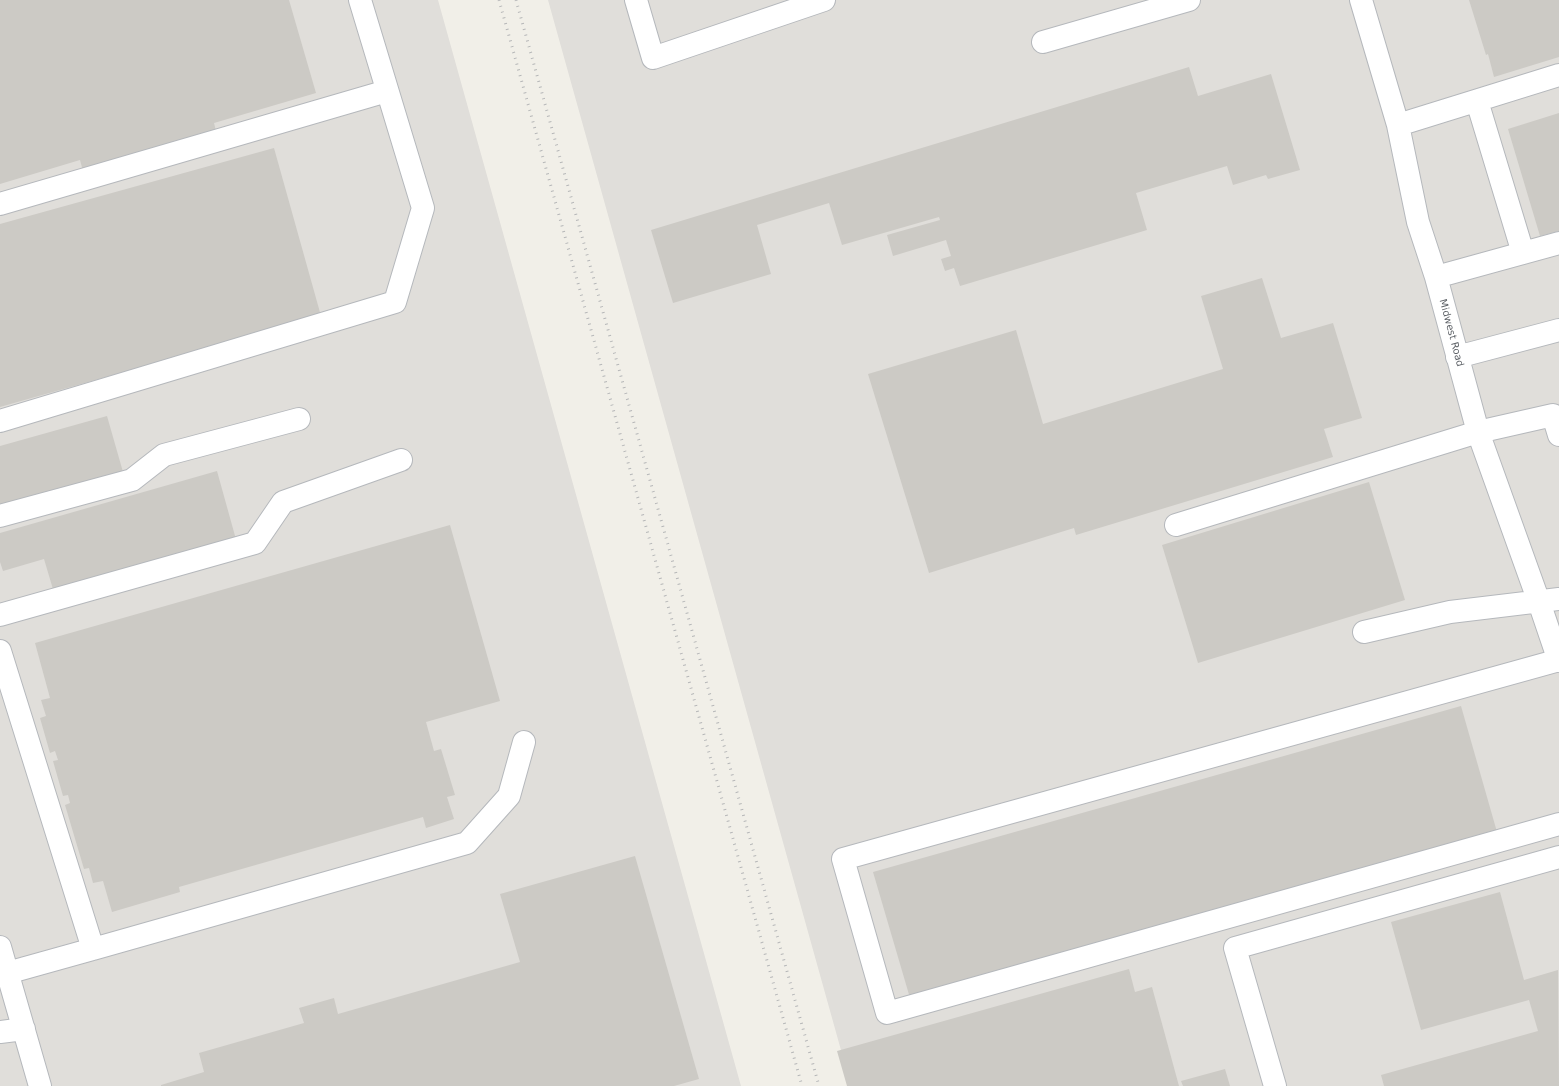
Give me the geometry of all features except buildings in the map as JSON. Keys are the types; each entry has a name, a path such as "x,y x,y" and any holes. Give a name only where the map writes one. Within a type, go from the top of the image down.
{"street":[{"path":"0,421 396,302 423,208 360,0"},
{"path":"636,0 653,58 824,0"},
{"path":"1043,42 1189,0"},
{"name":"Midwest Road","path":"1361,0 1398,125 1418,222 1436,277 1478,432 1549,601 1559,660"},
{"path":"1398,125 1559,75"},
{"path":"0,204 388,91"},
{"path":"1477,101 1523,253"},
{"path":"1436,277 1559,243"},
{"path":"1457,357 1559,330"},
{"path":"1176,525 1478,432 1553,415 1559,435"},
{"path":"0,516 132,480 164,456 299,419"},
{"path":"0,616 255,543 283,502 401,460"},
{"path":"1364,632 1450,612 1549,601"},
{"path":"0,651 93,950"},
{"path":"1559,660 843,859 887,1013 1559,824"},
{"path":"7,973 93,950 467,843 509,796 524,742"},
{"path":"1275,1086 1235,948 1559,857"},
{"path":"0,946 40,1086"},
{"path":"0,1032 24,1029"}],"shaded area":[{"path":"0,0 438,0 741,1086 0,1086"},
{"path":"548,0 1559,0 1559,1086 851,1086"}],"railway":[{"path":"499,0 802,1086"},
{"path":"516,0 819,1086"}]}
